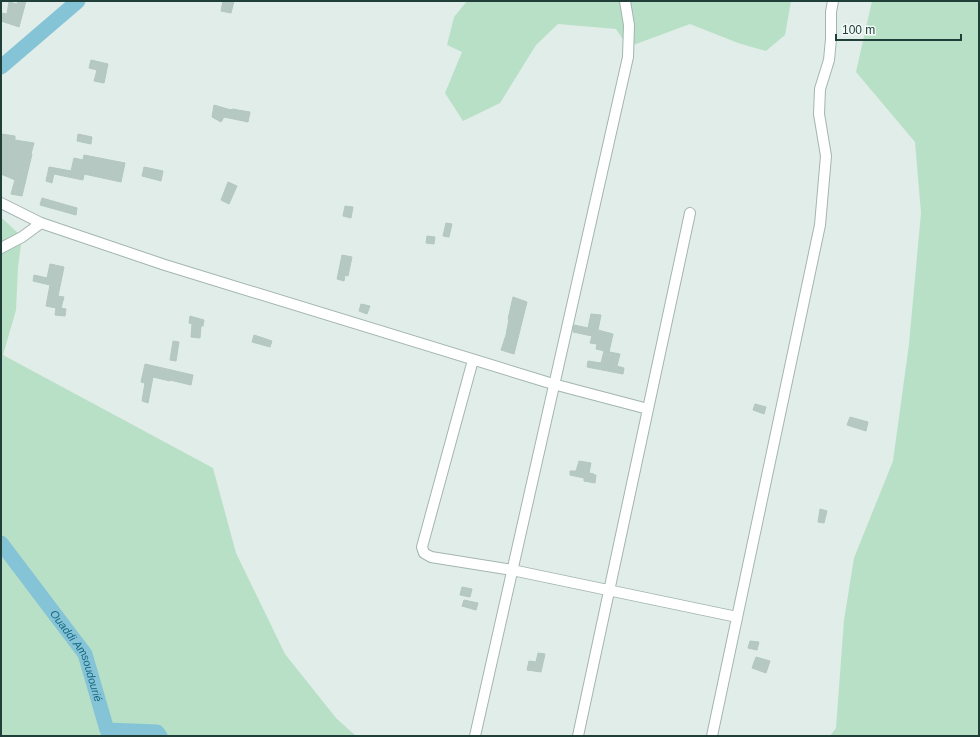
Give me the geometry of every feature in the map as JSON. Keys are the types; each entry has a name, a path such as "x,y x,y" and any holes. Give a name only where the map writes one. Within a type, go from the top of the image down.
{"street":[{"path":"475,736 628,56 629,24 625,1"},
{"path":"712,736 820,224 826,156 819,114 820,89 829,60 831,12 833,1"},
{"path":"1,203 42,223 164,265 553,384 648,409"},
{"path":"578,736 690,213"},
{"path":"1,248 22,237 42,223"},
{"path":"473,360 422,547 424,553 431,557 512,570 737,618"}],"green space":[{"path":"467,1 791,1 785,35 766,51 738,43 690,24 628,47 616,29 558,24 536,45 500,103 463,121 445,93 462,52 447,45 454,17"},
{"path":"872,1 979,1 979,736 830,736 836,728 844,620 854,558 893,461 909,344 921,213 915,142 856,72"},
{"path":"1,218 22,237 18,267 16,310 3,355 213,468 236,553 285,654 336,718 356,736 1,736"}],"building":[{"path":"18,1 26,1 19,27 1,21 1,13 7,14 9,2 17,4"},
{"path":"223,1 234,1 231,13 221,11"},
{"path":"91,60 108,64 104,83 94,81 97,70 89,68"},
{"path":"214,105 231,110 250,112 248,122 224,117 221,122 212,117"},
{"path":"1,134 15,136 15,140 34,143 22,196 11,194 15,180 1,174"},
{"path":"78,134 92,137 91,144 77,141"},
{"path":"84,155 125,163 121,182 84,174 83,180 54,174 55,168 71,171 74,158 83,160"},
{"path":"49,167 55,168 52,183 46,181"},
{"path":"144,167 163,171 161,181 142,176"},
{"path":"228,182 237,186 229,204 221,200"},
{"path":"42,198 77,208 76,215 40,205"},
{"path":"345,206 353,207 351,218 343,216"},
{"path":"446,223 452,224 449,237 443,236"},
{"path":"427,236 435,237 434,244 426,243"},
{"path":"342,255 352,257 348,276 345,275 344,281 337,279"},
{"path":"50,264 64,267 58,296 64,297 61,308 66,309 65,316 55,315 56,308 46,306 50,285 33,281 34,275 47,278"},
{"path":"513,297 527,302 514,354 501,350 506,335"},
{"path":"361,304 370,306 367,314 359,311"},
{"path":"591,314 601,315 598,330 613,334 609,352 596,349 597,344 590,343 592,336 573,332 574,325 588,328"},
{"path":"190,316 204,320 203,326 201,326 200,338 191,337 192,324 189,323"},
{"path":"254,335 272,341 270,347 252,342"},
{"path":"173,341 179,342 176,361 170,360"},
{"path":"604,351 620,354 617,366 624,368 623,374 587,367 588,361 601,363"},
{"path":"145,364 193,375 191,385 153,377 148,403 142,401 145,383 141,382"},
{"path":"755,404 766,407 764,414 753,410"},
{"path":"850,417 868,422 866,431 847,425"},
{"path":"579,461 591,463 589,473 596,475 595,483 584,481 584,478 570,475 570,471 576,471"},
{"path":"820,509 827,511 824,523 818,522"},
{"path":"462,587 472,589 470,597 460,595"},
{"path":"464,600 478,603 476,610 462,606"},
{"path":"750,641 759,642 757,650 748,648"},
{"path":"538,653 545,654 541,672 527,670 529,661 536,662"},
{"path":"756,657 770,661 766,673 752,668"}],"waterway":[{"name":"Ouaddi Amsoudourié","path":"1,67 78,1"},
{"name":"Ouaddi Amsoudourié","path":"1,543 85,654 107,730 157,732 160,736"}]}
